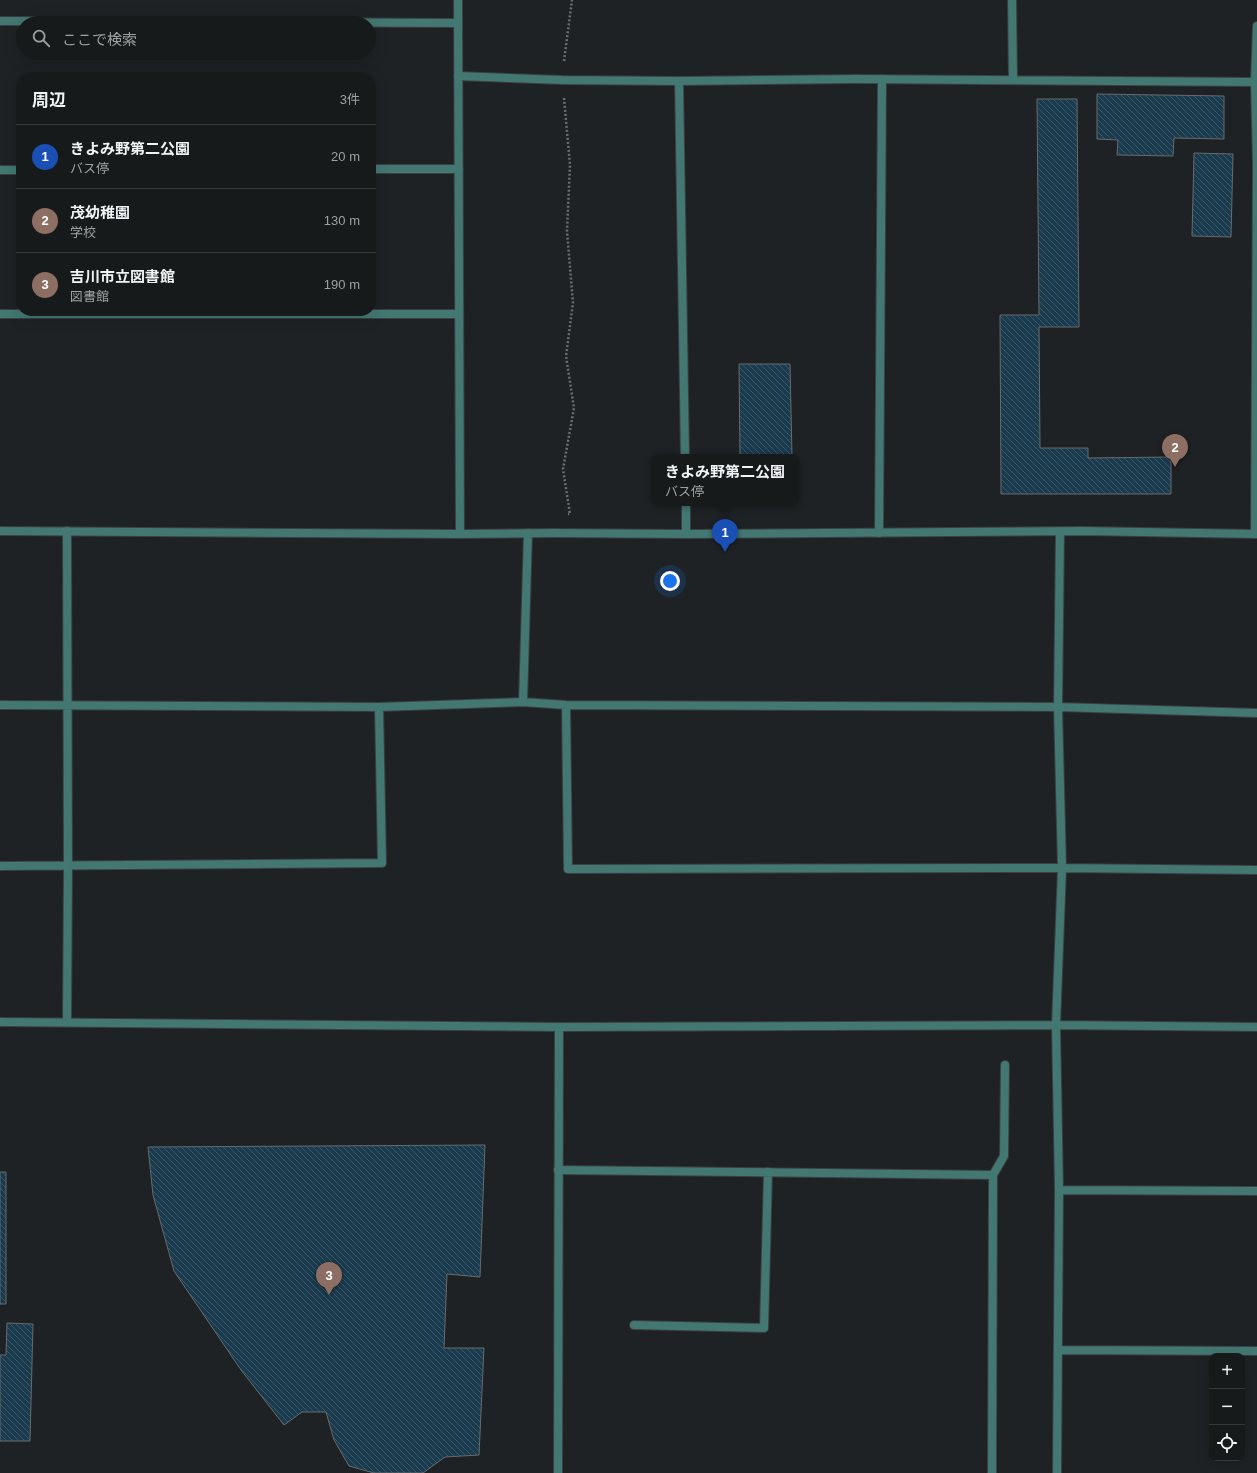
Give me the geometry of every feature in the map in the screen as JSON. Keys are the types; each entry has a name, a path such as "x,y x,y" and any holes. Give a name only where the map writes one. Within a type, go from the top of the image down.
{"street":[{"path":"458,0 460,534"},
{"path":"1012,0 1013,80"},
{"path":"0,21 16,21"},
{"path":"376,22 458,22"},
{"path":"0,531 460,534 1060,532 1256,534 1257,164 1255,82 1257,26"},
{"path":"458,76 562,80 679,81 882,79 1255,82"},
{"path":"879,533 882,79"},
{"path":"679,81 685,454"},
{"path":"376,169 459,168"},
{"path":"0,170 16,170"},
{"path":"0,314 16,314"},
{"path":"376,314 459,314"},
{"path":"686,506 686,534"},
{"path":"67,531 67,1022"},
{"path":"1057,1473 1059,1190 1056,1025 1062,868 1058,707 1060,532"},
{"path":"523,702 528,533"},
{"path":"0,705 379,707 523,702 566,705 1058,707 1257,713"},
{"path":"566,705 568,869 1062,868 1257,870"},
{"path":"0,866 382,863 379,707"},
{"path":"0,1022 559,1027 1056,1025 1257,1027"},
{"path":"558,1473 559,1027"},
{"path":"992,1473 994,1175 1004,1156 1005,1065"},
{"path":"558,1170 994,1175"},
{"path":"634,1325 764,1328 768,1172"},
{"path":"1059,1190 1257,1191"},
{"path":"1058,1350 1257,1351"}],"path":[{"path":"553,533 552,515 570,514 563,469 574,408 566,356 573,303 567,231 570,165 562,80 572,0"}],"building":[{"path":"1097,94 1224,96 1224,139 1174,138 1173,156 1117,155 1118,140 1097,139"},
{"path":"1037,99 1077,99 1079,327 1039,327 1040,448 1088,448 1088,458 1171,457 1171,494 1001,494 1000,315 1039,315"},
{"path":"1194,153 1233,154 1231,237 1192,236"},
{"path":"739,364 790,364 792,454 740,454"},
{"path":"485,1145 480,1277 447,1274 444,1348 484,1348 479,1455 445,1457 423,1473 374,1473 349,1466 334,1440 326,1412 302,1412 284,1425 241,1370 174,1271 153,1195 148,1147"},
{"path":"0,1172 6,1172 6,1304 0,1304"},
{"path":"7,1323 33,1324 30,1441 0,1441 0,1355 6,1355"}],"place":[{"name":"茂幼稚園","path":"1175,467"},
{"name":"きよみ野第二公園","path":"725,552"},
{"name":"吉川市立図書館","path":"329,1295"}]}
